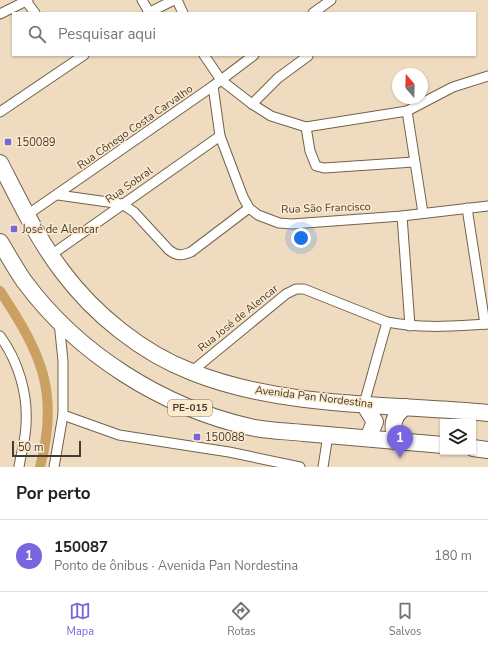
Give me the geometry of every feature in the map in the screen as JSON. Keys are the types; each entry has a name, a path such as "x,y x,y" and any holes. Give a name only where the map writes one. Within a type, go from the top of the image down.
{"highway":[{"name":"Avenida Pan Nordestina","path":"0,163 27,215 51,255 75,287 110,322 153,352 191,372 268,394 364,404 488,413"},
{"name":"PE-015","path":"0,242 25,281 59,322 91,351 117,369 172,401 204,414 251,427 440,445"},
{"path":"364,404 375,422 368,438"},
{"path":"397,441 392,424 395,417 405,407"},
{"path":"476,448 488,450"}],"street":[{"path":"0,14 27,0 34,12"},
{"path":"142,0 148,12"},
{"path":"150,12 175,0 182,12"},
{"path":"314,12 331,0"},
{"path":"68,56 73,62"},
{"path":"0,112 82,56"},
{"path":"205,56 221,80 252,104 271,116 306,127 407,111 453,88 488,76"},
{"name":"Rua Cônego Costa Carvalho","path":"27,215 58,195 213,86 253,56"},
{"path":"252,104 278,78 308,56"},
{"path":"58,195 122,204 134,212 175,255 181,256 191,252 249,208 243,198 220,136 213,86"},
{"path":"407,111 423,213"},
{"path":"306,127 311,156 316,166 324,168 414,162"},
{"name":"Rua Sobral","path":"51,255 220,136"},
{"name":"Rua São Francisco","path":"249,208 258,216 279,223 292,224 402,216 488,206"},
{"path":"467,208 487,324"},
{"path":"402,216 410,326"},
{"name":"Rua José de Alencar","path":"191,372 286,294 296,289 304,289 315,292 388,322 410,326 436,328 487,324"},
{"path":"54,467 63,415 63,360 59,322"},
{"path":"364,404 388,322"},
{"path":"0,336 17,367 26,399 26,425 19,467"},
{"path":"63,415 118,435 229,452 300,467"},
{"path":"323,467 328,435"}],"waterway":[{"path":"0,291 26,334 36,354 43,374 47,395 48,417 46,440 40,467"}],"place":[{"name":"150089","path":"8,142"},
{"name":"José de Alencar","path":"14,229"},
{"name":"150088","path":"197,437"},
{"name":"150087","path":"400,458"}]}
